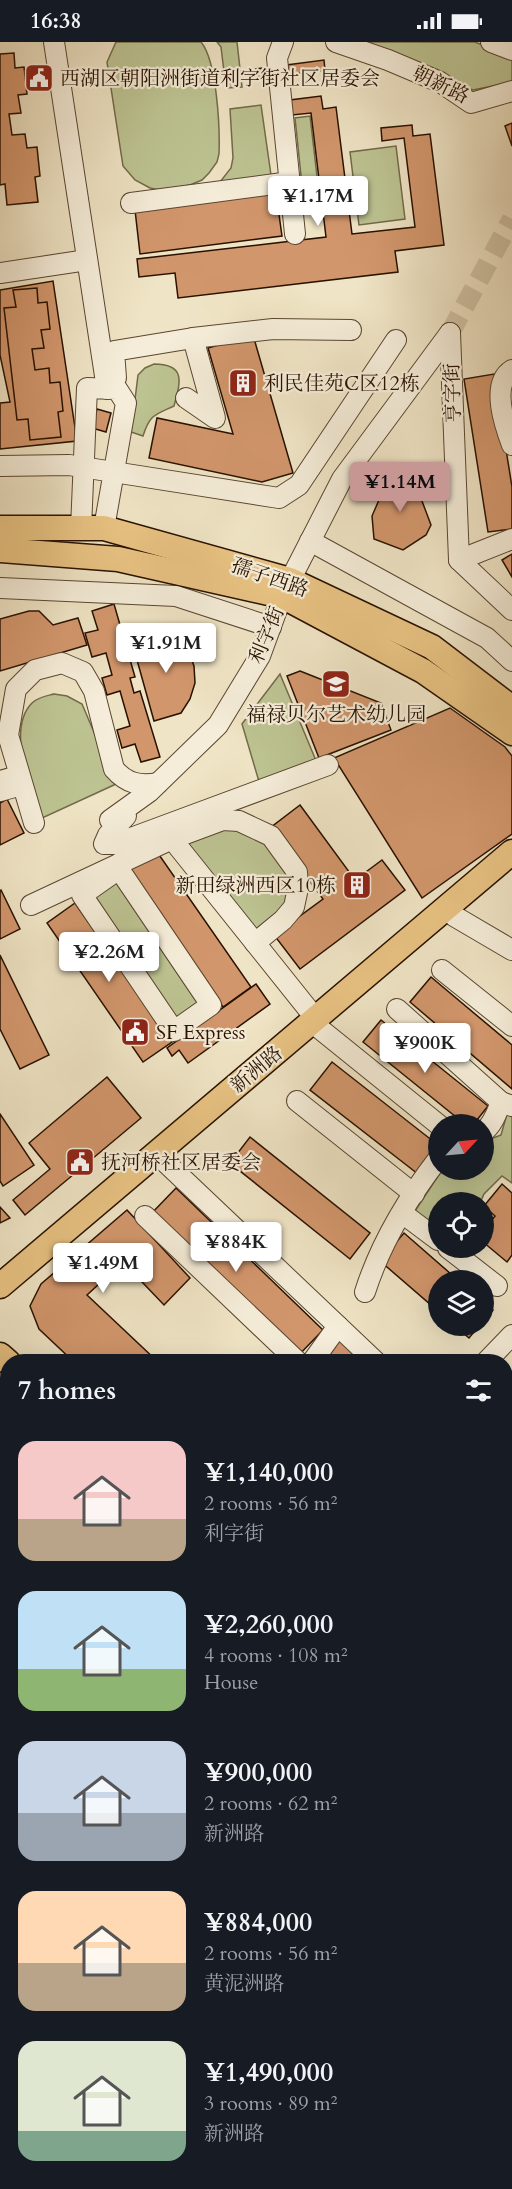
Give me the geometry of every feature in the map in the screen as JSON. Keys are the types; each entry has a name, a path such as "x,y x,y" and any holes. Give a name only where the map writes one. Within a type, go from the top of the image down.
{"main road":[{"name":"孺子西路","path":"0,528 105,528 286,588 432,647 512,708"},
{"name":"孺子西路","path":"0,550 118,559 286,588 423,671 512,733"},
{"name":"新洲路","path":"0,1299 164,1161 512,852"},
{"name":"新洲路","path":"0,1286 512,867"}],"street":[{"path":"54,42 87,260 112,389 126,403 105,528"},
{"path":"283,42 277,58 295,234"},
{"name":"朝新路","path":"336,42 391,51 471,103 512,91"},
{"path":"491,42 512,50"},
{"path":"131,203 290,182"},
{"path":"0,273 87,260"},
{"path":"112,389 114,351 193,338 273,329 351,330"},
{"name":"利字街","path":"110,820 154,788 218,725 260,656 286,588 342,479 450,333"},
{"name":"亨字街","path":"450,333 459,560"},
{"path":"186,398 215,418 193,338"},
{"path":"0,466 69,465 279,498 299,485 396,340"},
{"path":"512,370 508,372 500,393 504,421 512,445"},
{"path":"81,528 87,388 112,389"},
{"path":"512,539 459,560 512,610"},
{"path":"310,541 487,638 512,661"},
{"path":"0,588 176,596 271,627"},
{"path":"34,823 9,783 8,735 16,689 35,670 62,663 83,672 94,691 114,770 123,779 154,788"},
{"path":"154,788 108,835 104,844 115,844 328,765"},
{"path":"31,905 119,866 172,839 223,820 239,821 271,836 297,872 298,888 294,906 283,920 255,943"},
{"path":"172,839 318,1024 428,1116"},
{"path":"119,866 211,1005 174,1030 81,895 119,866"},
{"path":"454,916 512,950"},
{"path":"442,970 512,1026"},
{"path":"397,1009 507,1104 494,1119"},
{"path":"297,1101 414,1194"},
{"path":"164,1161 368,1354"},
{"path":"365,1292 372,1272 402,1213 428,1174"},
{"path":"402,1213 428,1232"},
{"path":"145,1216 290,1354"},
{"path":"461,1258 497,1286"},
{"path":"318,1354 338,1326"},
{"path":"494,1354 512,1335"}],"green space":[{"path":"116,42 201,42 211,64 214,79 219,143 217,162 202,180 190,185 160,190 150,188 135,180 123,166 107,62"},
{"path":"217,42 237,42 242,87 226,88 221,47"},
{"path":"355,42 475,42 512,57 512,82 473,90"},
{"path":"261,105 271,175 220,182 231,168 233,158 230,109"},
{"path":"310,116 320,202 304,204 295,118"},
{"path":"396,146 405,219 359,225 350,152"},
{"path":"154,364 172,367 176,371 179,376 178,390 174,406 154,416 148,423 143,436 131,432 138,375 145,368"},
{"path":"280,674 317,763 260,785 242,724"},
{"path":"54,694 67,696 82,704 116,784 40,819 23,760 21,728 25,714 32,703 39,698"},
{"path":"228,823 269,843 290,872 281,915 256,936 179,841"},
{"path":"118,870 211,1005 175,1029 82,894"},
{"path":"507,1114 512,1117 512,1183 502,1176 486,1192 428,1192 428,1220 415,1211 435,1180 494,1180 494,1138 501,1135"}],"building":[{"path":"14,53 15,68 24,67 27,94 18,95 21,113 9,114 12,135 25,134 27,148 37,147 40,176 35,177 38,202 7,205 5,184 0,185 0,54"},
{"path":"324,60 325,70 258,79 256,69"},
{"path":"321,96 323,109 336,107 352,234 415,227 404,138 382,141 381,128 412,125 413,136 430,134 444,245 395,251 398,272 178,298 175,273 139,277 137,259 326,237 311,113 292,115 290,100"},
{"path":"512,123 512,146 505,126"},
{"path":"276,193 282,236 140,254 135,210"},
{"path":"53,281 77,441 0,449 0,403 10,402 0,355 0,290"},
{"path":"37,288 38,303 47,302 50,329 41,330 44,348 32,349 35,370 49,368 50,383 60,382 63,411 58,412 61,437 30,440 28,419 17,420 4,308 16,307 13,290"},
{"name":"利民佳苑C区12栋","path":"253,335 293,473 262,482 149,458 157,418 233,434 208,348"},
{"path":"494,374 512,487 512,529 488,532 464,379"},
{"path":"97,409 111,413 106,432 92,428"},
{"path":"410,469 431,525 426,535 403,550 374,539 372,516 389,477"},
{"path":"512,554 512,577 502,560"},
{"path":"114,604 135,677 130,678 134,693 140,691 160,757 141,762 135,744 122,748 117,730 130,726 120,691 107,695 102,678 112,675 106,653 92,657 85,633 98,630 92,611"},
{"path":"29,611 39,611 53,625 78,618 87,645 0,671 0,619"},
{"path":"161,634 174,636 186,645 194,666 195,683 190,699 181,713 154,721 132,642"},
{"path":"300,671 381,703 391,730 319,758 287,676"},
{"path":"450,708 505,747 512,756 512,834 422,898 334,758"},
{"path":"7,799 24,833 0,845 0,803"},
{"name":"新田绿洲西区10栋","path":"300,805 355,880 382,860 405,890 300,969 274,935 323,899 270,828"},
{"path":"155,849 251,987 223,1007 126,868"},
{"path":"0,891 20,929 0,939"},
{"path":"75,903 172,1042 143,1062 47,923"},
{"path":"0,955 49,1055 20,1069 0,1029"},
{"path":"431,977 512,1045 512,1089 410,1002"},
{"path":"256,984 270,1004 188,1063 179,1050 172,1056 167,1048"},
{"path":"381,1020 488,1106 482,1114 452,1114 363,1042"},
{"path":"332,1062 428,1137 428,1161 418,1174 310,1090"},
{"path":"107,1077 141,1118 25,1215 13,1200 50,1169 29,1143"},
{"path":"0,1114 34,1165 3,1186 0,1181"},
{"path":"250,1137 370,1233 350,1259 230,1163"},
{"path":"502,1184 512,1193 512,1255 507,1262 494,1251 494,1194"},
{"path":"176,1188 323,1330 300,1354 292,1354 149,1216"},
{"path":"0,1207 10,1218 0,1223"},
{"path":"127,1210 190,1278 164,1305 123,1262 87,1295 150,1354 66,1354 39,1329 30,1306 41,1284"},
{"path":"404,1233 428,1254 428,1258 433,1258 446,1270 428,1270 428,1302 380,1261"},
{"path":"341,1336 360,1354 327,1354"}],"tunnel":[{"path":"450,333 512,219"}],"place":[{"name":"西湖区朝阳洲街道利字街社区居委会","path":"39,78"},
{"name":"利民佳苑C区12栋","path":"243,383"},
{"name":"福禄贝尔艺术幼儿园","path":"336,684"},
{"name":"新田绿洲西区10栋","path":"357,885"},
{"name":"SF Express","path":"135,1032"},
{"name":"抚河桥社区居委会","path":"80,1162"}]}
